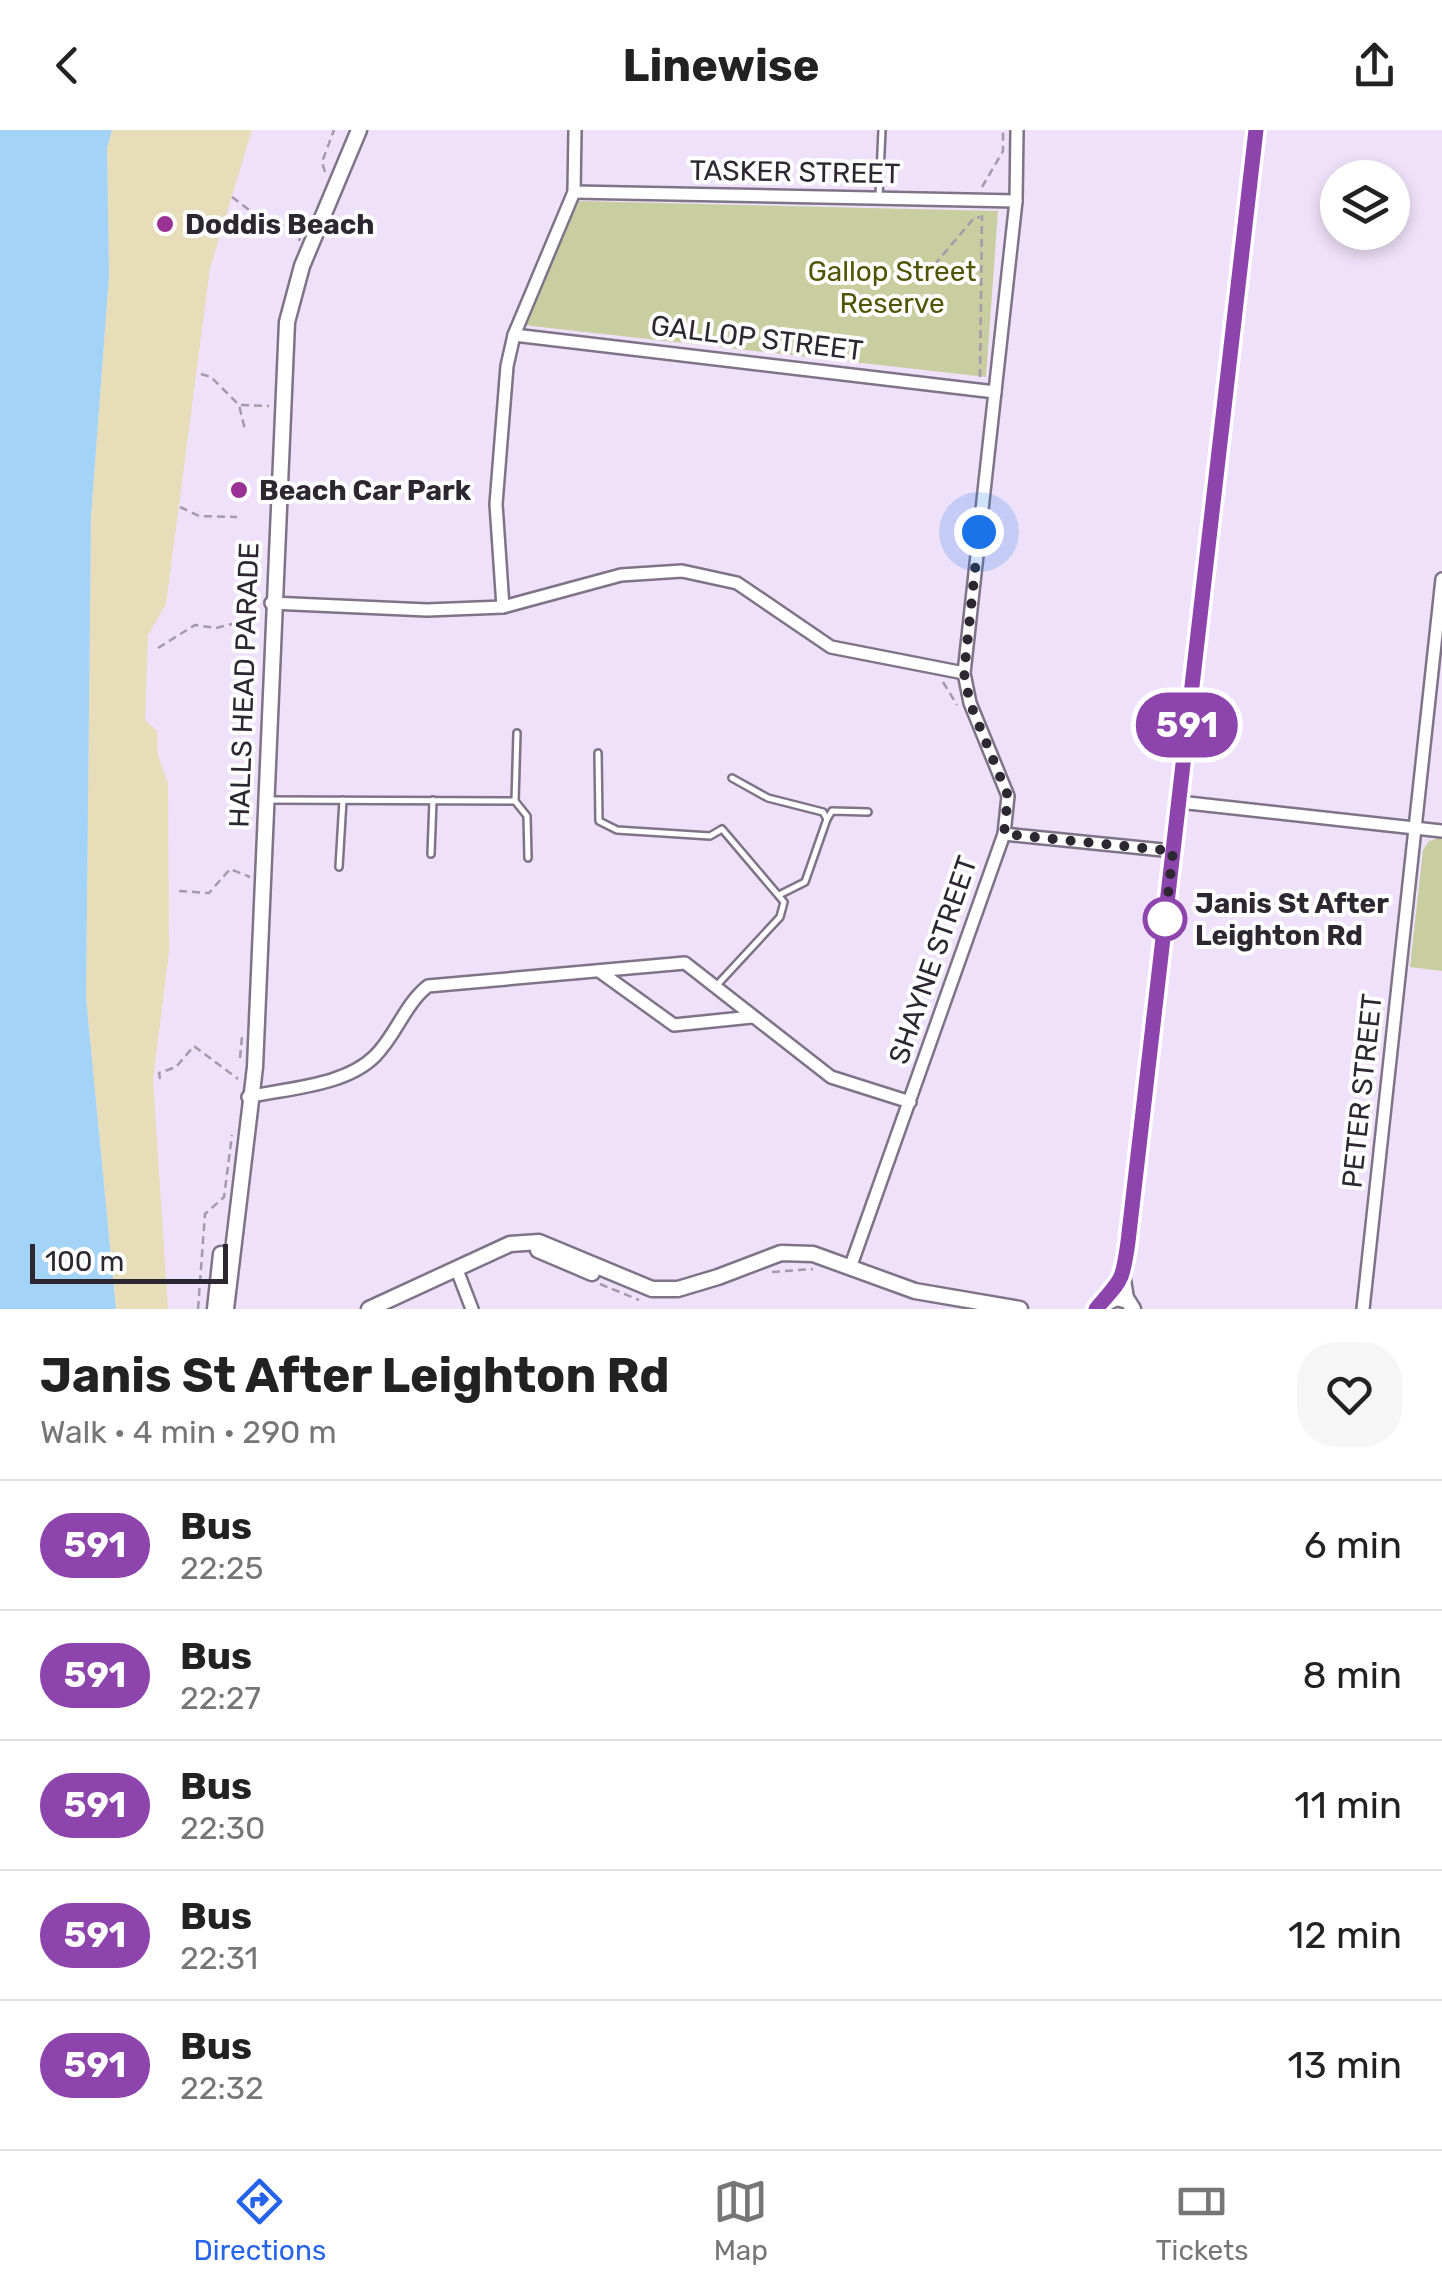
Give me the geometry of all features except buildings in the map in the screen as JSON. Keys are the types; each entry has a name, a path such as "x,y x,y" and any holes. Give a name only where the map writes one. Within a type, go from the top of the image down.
{"street":[{"name":"HALLS HEAD PARADE","path":"226,1309 255,1016 272,603 291,298 360,130"},
{"path":"502,606 496,504 514,334 574,192 574,130"},
{"name":"SHAYNE STREET","path":"850,1268 1004,834 1008,796 970,703 964,673 1016,201 1017,130"},
{"path":"1096,1309 1112,1298 1124,1276 1256,130"},
{"name":"TASKER STREET","path":"574,192 1016,201"},
{"name":"GALLOP STREET","path":"514,334 994,392"},
{"path":"272,603 428,610 502,606 621,575 682,571 737,582 831,647 964,673"},
{"name":"PETER STREET","path":"1363,1309 1442,580"},
{"path":"1179,802 1442,831"},
{"path":"1004,834 1173,851"},
{"path":"249,1096 350,1074 375,1056 416,996 428,986 685,963 831,1077 910,1102"},
{"path":"598,970 674,1025 752,1017"},
{"name":"HALLS HEAD PARADE","path":"214,1309 249,1096"},
{"path":"369,1309 488,1254 538,1250 638,1293 680,1296 785,1260 850,1268 915,1291 1020,1309"},
{"path":"456,1270 472,1309"},
{"path":"1124,1276 1133,1307"},
{"path":"1112,1298 1133,1307"}],"lane":[{"path":"879,199 882,130"},
{"path":"517,733 515,800 527,816 528,858"},
{"path":"598,753 599,821 616,830 710,836 722,829 784,902 780,918 715,988"},
{"path":"732,778 768,798 824,812 827,820"},
{"path":"265,800 515,800"},
{"path":"340,867 344,800"},
{"path":"431,854 432,800"},
{"path":"779,895 805,882 832,811 868,812"}],"path":[{"path":"978,390 982,183 996,169 1003,151 1003,130"},
{"path":"232,197 266,222 302,228"},
{"path":"922,270 936,263 974,218 982,216"},
{"path":"201,374 211,377 239,405 245,430"},
{"path":"239,405 268,406"},
{"path":"180,507 199,516 237,517"},
{"path":"158,648 195,625 216,628 262,616"},
{"path":"942,670 941,679 964,718"},
{"path":"179,891 209,893 230,869 251,878"},
{"path":"160,1078 159,1072 176,1068 194,1046 239,1080"},
{"path":"768,1272 822,1265"},
{"path":"590,1280 650,1303"}],"green space":[{"name":"Gallop Street Reserve","path":"578,201 998,211 986,377 523,325"},
{"path":"1442,837 1442,971 1410,967 1423,850 1429,841"}],"sand":[{"path":"112,130 252,130 210,268 166,604 148,635 145,720 157,731 158,756 168,783 169,952 153,1080 168,1309 116,1309 86,998 91,516 109,275 107,148"}],"water":[{"path":"0,130 112,130 107,148 109,275 91,516 86,998 116,1309 0,1309"}],"bus line":[{"name":"591","path":"1096,1309 1112,1298 1124,1276 1256,130"}],"place":[{"name":"Doddis Beach","path":"165,224"},
{"name":"Beach Car Park","path":"239,490"},
{"name":"Janis St After Leighton Rd","path":"1165,919"}],"route":[{"path":"979,532 964,673 970,703 1008,796 1004,834 1173,851 1164,930 1165,919"}]}
